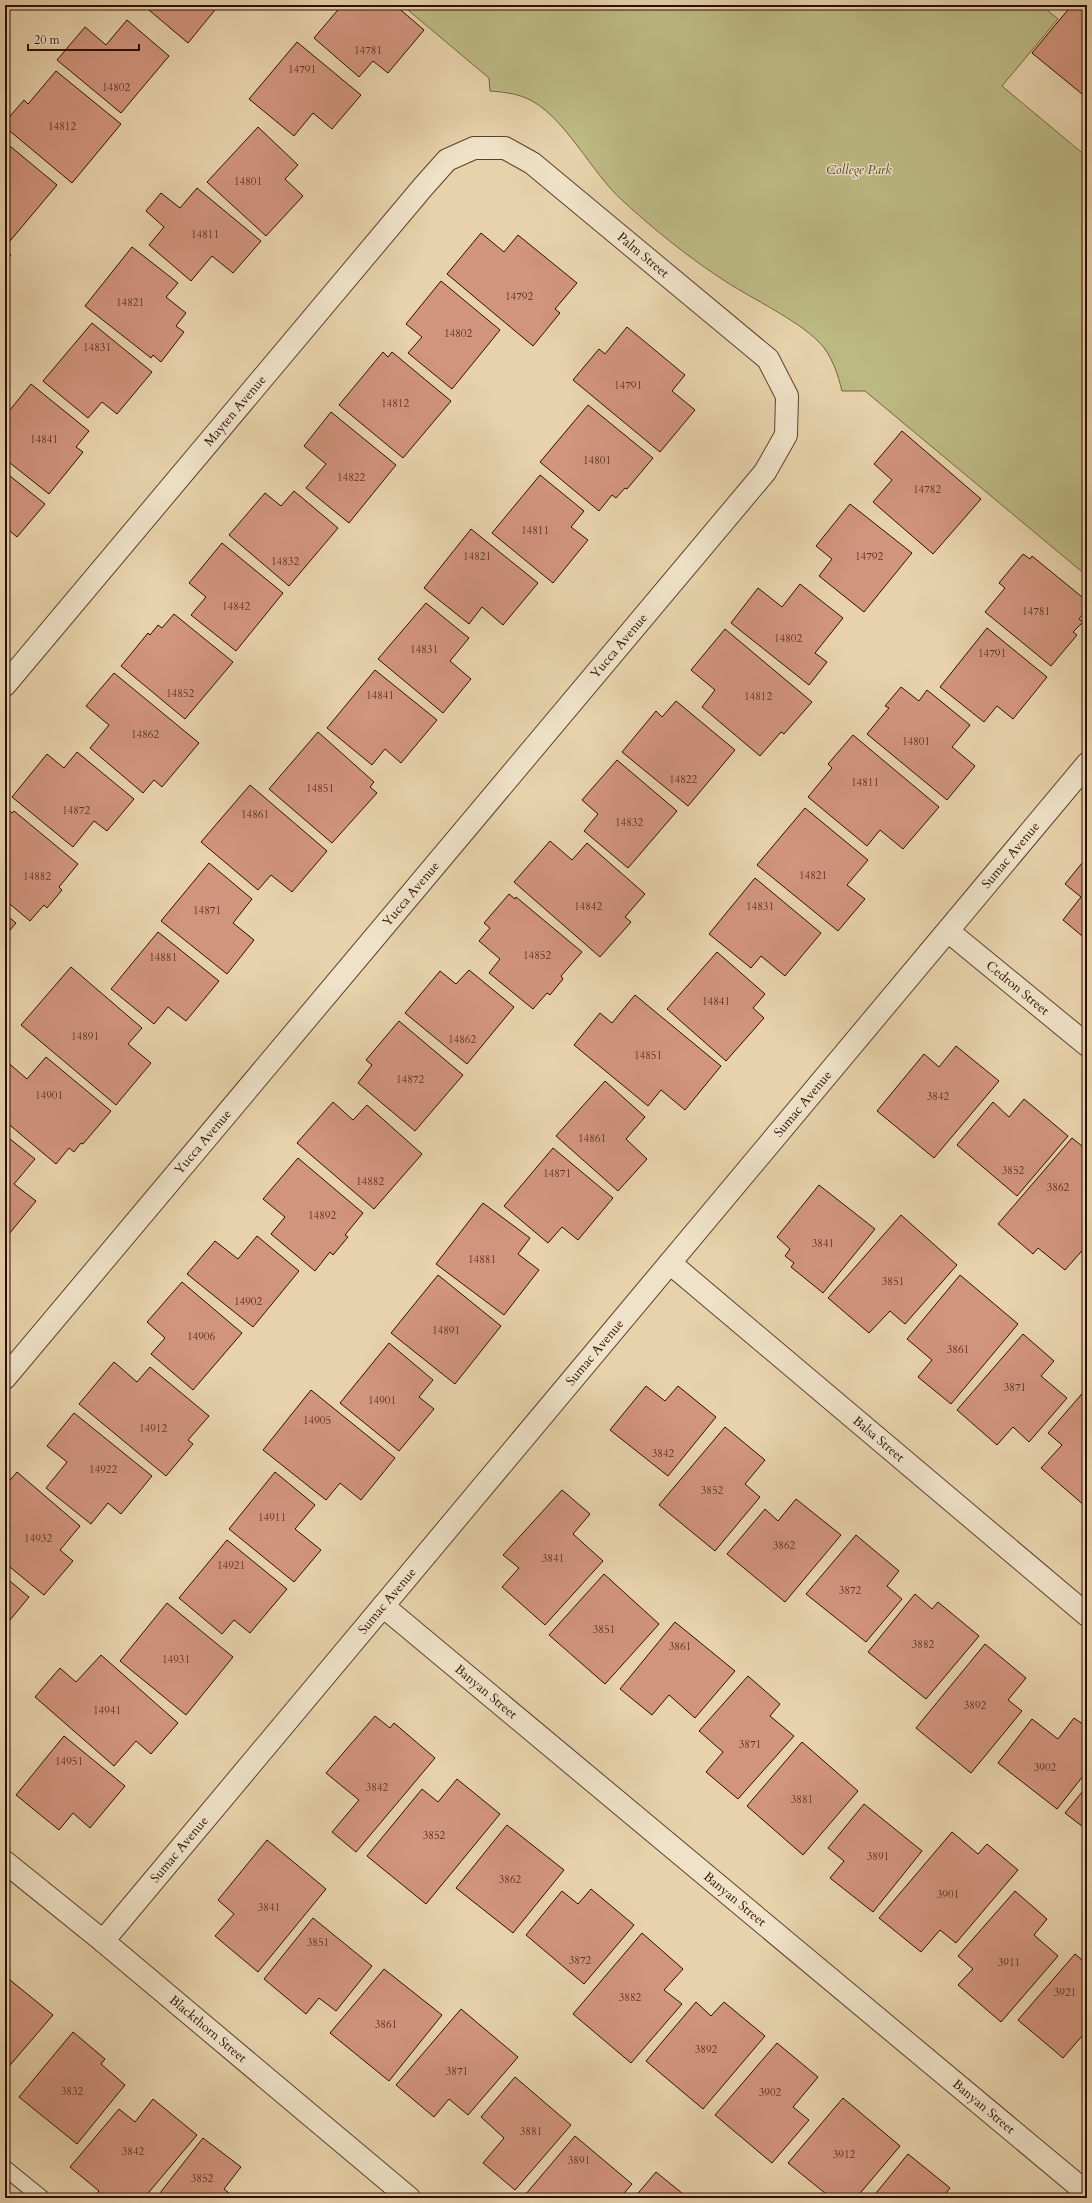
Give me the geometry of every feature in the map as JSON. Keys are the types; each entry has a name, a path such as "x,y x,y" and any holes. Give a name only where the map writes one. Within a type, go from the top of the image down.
{"street":[{"name":"Palm Street","path":"474,148 505,148 532,163 768,358 787,396"},
{"name":"Mayten Avenue","path":"5,685 423,187 447,160 474,148"},
{"name":"Yucca Avenue","path":"5,1378 765,472 786,435 787,396"},
{"name":"Sumac Avenue","path":"103,1941 1087,764"},
{"name":"Cedron Street","path":"948,931 1087,1045"},
{"name":"Balsa Street","path":"670,1263 1087,1615"},
{"name":"Banyan Street","path":"383,1606 1087,2193"},
{"name":"Blackthorn Street","path":"5,1862 103,1941 409,2198"}],"lane":[{"path":"5,2168 42,2198"}],"green space":[{"name":"College Park","path":"402,5 1041,5 1058,19 1002,86 1087,157 1087,576 865,391 842,391 828,353 824,347 810,334 799,325 712,273 659,233 611,189 565,130 540,106 526,98 504,92 490,91 489,78"}],"building":[{"path":"143,5 219,5 188,43"},
{"path":"342,5 395,5 424,30 388,73 373,61 359,77 314,38"},
{"path":"1072,5 1087,5 1087,98 1032,53"},
{"path":"127,20 169,56 121,113 57,60 85,27 106,45"},
{"path":"297,42 361,95 332,129 313,113 294,136 249,99"},
{"path":"56,71 121,124 72,183 5,127 5,122 24,100 28,104"},
{"path":"258,127 298,165 285,179 303,196 266,236 207,182"},
{"path":"5,142 57,185 10,241 5,237"},
{"path":"197,188 261,241 233,273 212,256 191,281 149,245 164,227 146,211 161,193 180,208"},
{"path":"481,233 504,252 518,235 577,283 555,309 560,313 533,346 447,274"},
{"path":"132,247 178,283 166,297 186,313 176,326 184,332 161,362 153,355 151,358 85,306"},
{"path":"5,250 11,255 5,262"},
{"path":"441,281 500,330 452,389 408,353 422,337 406,324"},
{"path":"92,323 152,372 117,414 102,402 88,418 43,381"},
{"path":"627,327 685,375 672,391 695,410 660,452 573,380 599,349 605,354"},
{"path":"383,352 388,357 392,352 451,401 403,458 339,405"},
{"path":"31,384 89,431 76,447 83,452 49,494 5,459 5,416"},
{"path":"588,405 653,458 627,489 625,488 616,498 612,495 599,511 540,462"},
{"path":"331,412 396,465 349,523 306,488 326,464 304,446"},
{"path":"902,431 981,499 933,554 873,502 892,480 874,464"},
{"path":"5,472 45,504 17,537 5,527"},
{"path":"540,475 584,511 571,527 588,540 553,583 492,533"},
{"path":"294,491 338,528 289,586 229,535 265,493 281,506"},
{"path":"850,504 912,553 864,612 819,576 832,559 816,546"},
{"path":"471,529 538,583 503,625 482,607 469,624 424,588"},
{"path":"222,543 283,593 236,651 191,615 206,597 189,583"},
{"path":"1023,554 1030,559 1032,556 1087,601 1087,609 1079,619 1083,622 1073,632 1077,635 1051,666 985,612 1005,588 999,583"},
{"path":"800,584 843,618 815,653 827,662 809,685 731,623 758,588 782,607"},
{"path":"426,603 469,638 450,661 471,679 443,713 378,659"},
{"path":"174,614 233,662 185,719 121,666 148,633 150,635 158,625 162,628"},
{"path":"987,628 1047,677 1013,719 997,706 984,722 940,687"},
{"path":"725,629 812,702 784,734 781,732 760,756 702,707 715,690 691,670"},
{"path":"375,670 437,720 401,763 385,749 372,765 327,728"},
{"path":"114,673 199,743 162,787 154,780 143,793 90,748 109,725 86,706"},
{"path":"901,687 919,701 927,690 970,725 952,747 975,766 947,800 867,734 889,708 885,706"},
{"path":"676,701 735,750 688,806 622,752 656,711 662,717"},
{"path":"318,732 374,782 370,787 377,793 332,843 269,789"},
{"path":"853,735 939,807 903,849 880,830 867,846 808,797 832,768 828,764"},
{"path":"77,752 134,799 107,831 94,821 73,847 12,797 47,754 64,768"},
{"path":"617,760 677,811 628,868 584,831 598,814 582,800"},
{"path":"250,785 327,851 292,892 271,875 258,890 201,842"},
{"path":"6,808 12,813 14,811 78,864 59,887 62,890 47,908 44,905 30,921 5,900"},
{"path":"805,808 868,860 847,885 865,899 838,931 757,865"},
{"path":"550,841 572,860 587,843 645,894 625,917 631,922 600,957 514,882"},
{"path":"1087,857 1087,940 1063,920 1081,897 1065,884"},
{"path":"209,863 252,899 233,923 254,940 227,974 161,921"},
{"path":"755,878 821,933 785,976 761,956 751,968 709,934"},
{"path":"509,894 515,899 516,897 582,952 561,976 563,979 550,995 547,993 533,1009 489,973 500,959 479,941 490,928 484,923"},
{"path":"5,914 16,923 5,936"},
{"path":"158,932 219,981 186,1021 168,1007 154,1024 111,989"},
{"path":"717,952 765,994 753,1008 764,1018 726,1061 667,1009"},
{"path":"71,967 142,1028 128,1044 151,1063 116,1105 21,1025"},
{"path":"469,970 514,1007 467,1064 405,1013 440,971 456,984"},
{"path":"635,995 721,1066 685,1110 661,1090 648,1106 574,1045 600,1013 612,1023"},
{"path":"399,1021 463,1075 415,1131 358,1083 372,1065 366,1060"},
{"path":"956,1046 999,1081 934,1158 877,1111 924,1054 939,1067"},
{"path":"46,1057 111,1111 83,1144 81,1143 74,1152 69,1148 56,1164 5,1121 5,1060 27,1079"},
{"path":"605,1081 645,1117 626,1139 647,1159 618,1191 556,1136"},
{"path":"1024,1099 1068,1136 1017,1196 957,1145 993,1102 1009,1117"},
{"path":"333,1102 353,1120 367,1105 422,1154 374,1209 297,1143"},
{"path":"5,1135 35,1159 14,1184 36,1201 9,1234 5,1231"},
{"path":"1072,1138 1087,1150 1087,1245 1065,1270 1038,1248 1033,1254 998,1224"},
{"path":"553,1148 613,1198 578,1240 562,1227 548,1243 504,1206"},
{"path":"298,1158 363,1213 345,1235 348,1237 333,1255 330,1252 315,1271 271,1234 285,1217 263,1199"},
{"path":"819,1185 875,1229 823,1293 791,1267 794,1263 785,1256 790,1249 777,1237"},
{"path":"483,1203 530,1238 518,1254 539,1270 504,1315 436,1264"},
{"path":"901,1215 957,1265 905,1324 890,1311 869,1333 828,1298"},
{"path":"257,1236 299,1271 253,1327 187,1274 215,1241 238,1259"},
{"path":"438,1275 501,1326 455,1384 391,1333"},
{"path":"960,1275 1018,1324 951,1404 918,1377 932,1360 907,1339"},
{"path":"182,1282 242,1333 193,1390 151,1354 165,1338 147,1322"},
{"path":"1023,1334 1054,1361 1041,1376 1067,1398 1029,1442 1013,1427 997,1445 957,1410"},
{"path":"389,1343 433,1380 419,1397 434,1409 399,1451 340,1403"},
{"path":"114,1362 137,1382 150,1367 209,1416 188,1440 193,1444 166,1476 79,1404"},
{"path":"646,1386 665,1401 678,1386 716,1417 668,1476 610,1430"},
{"path":"1087,1388 1087,1504 1085,1506 1041,1468 1062,1445 1048,1433"},
{"path":"311,1390 395,1458 361,1500 340,1483 326,1500 263,1450"},
{"path":"74,1413 152,1476 121,1514 108,1503 91,1524 46,1488 67,1462 47,1446"},
{"path":"725,1427 765,1460 745,1484 760,1497 715,1551 659,1505"},
{"path":"17,1472 80,1526 60,1550 73,1561 44,1595 5,1563 5,1486"},
{"path":"275,1472 315,1505 295,1529 321,1550 294,1582 229,1529"},
{"path":"562,1490 590,1514 573,1534 603,1561 545,1625 502,1587 519,1568 503,1555"},
{"path":"796,1499 841,1535 785,1602 727,1554 765,1509 778,1521"},
{"path":"856,1535 899,1571 887,1586 902,1599 866,1642 806,1594"},
{"path":"227,1540 287,1589 250,1633 234,1620 222,1634 179,1598"},
{"path":"604,1574 659,1624 605,1684 549,1635"},
{"path":"5,1577 29,1597 5,1626"},
{"path":"915,1594 932,1609 938,1602 979,1636 926,1699 868,1652"},
{"path":"167,1603 233,1657 186,1715 120,1661"},
{"path":"675,1622 735,1671 695,1718 669,1695 652,1715 620,1689"},
{"path":"985,1644 1026,1678 1008,1700 1022,1711 971,1773 916,1728"},
{"path":"101,1655 178,1723 151,1754 136,1741 114,1766 35,1697 60,1668 76,1682"},
{"path":"748,1676 780,1704 770,1716 794,1736 738,1799 706,1772 723,1752 699,1731"},
{"path":"375,1716 390,1728 394,1723 435,1758 356,1852 332,1832 359,1800 326,1773"},
{"path":"1074,1718 1087,1727 1087,1771 1057,1809 998,1763 1032,1719 1058,1739"},
{"path":"64,1736 125,1786 90,1828 73,1813 59,1830 16,1795"},
{"path":"802,1742 858,1791 803,1855 747,1806"},
{"path":"457,1779 500,1814 426,1904 367,1856 422,1789 438,1802"},
{"path":"1087,1786 1087,1830 1065,1813"},
{"path":"864,1804 922,1851 873,1912 830,1878 844,1861 828,1848"},
{"path":"507,1825 564,1870 513,1933 456,1888"},
{"path":"952,1832 978,1854 987,1844 1018,1870 956,1943 940,1930 921,1952 879,1918"},
{"path":"267,1840 326,1889 258,1972 215,1936 234,1914 218,1900"},
{"path":"591,1889 634,1925 584,1984 526,1935 562,1891 578,1904"},
{"path":"1015,1891 1047,1919 1034,1935 1058,1956 1001,2022 958,1985 973,1969 958,1956"},
{"path":"313,1918 372,1966 336,2011 319,1998 306,2014 264,1979"},
{"path":"642,1933 683,1969 664,1990 682,2004 631,2063 573,2014"},
{"path":"1075,1954 1087,1964 1087,2040 1082,2036 1063,2058 1018,2020"},
{"path":"384,1969 442,2015 389,2081 330,2033"},
{"path":"10,1980 53,2015 5,2071 5,1986"},
{"path":"696,2002 711,2016 724,2002 765,2036 703,2109 646,2061"},
{"path":"461,2009 518,2057 468,2115 449,2099 434,2117 396,2085"},
{"path":"73,2032 105,2059 101,2064 125,2085 77,2144 19,2097"},
{"path":"777,2043 818,2077 793,2107 809,2120 772,2163 715,2115"},
{"path":"515,2077 571,2125 515,2190 483,2163 504,2138 481,2117"},
{"path":"843,2098 900,2146 856,2198 831,2198 788,2163"},
{"path":"153,2099 197,2135 144,2198 97,2198 94,2196 99,2191 70,2167 119,2109 135,2122"},
{"path":"575,2136 632,2184 620,2198 529,2198 525,2195"},
{"path":"203,2138 241,2167 224,2189 235,2198 156,2198"},
{"path":"908,2154 950,2188 942,2198 872,2198"},
{"path":"656,2172 688,2198 634,2198"}]}
